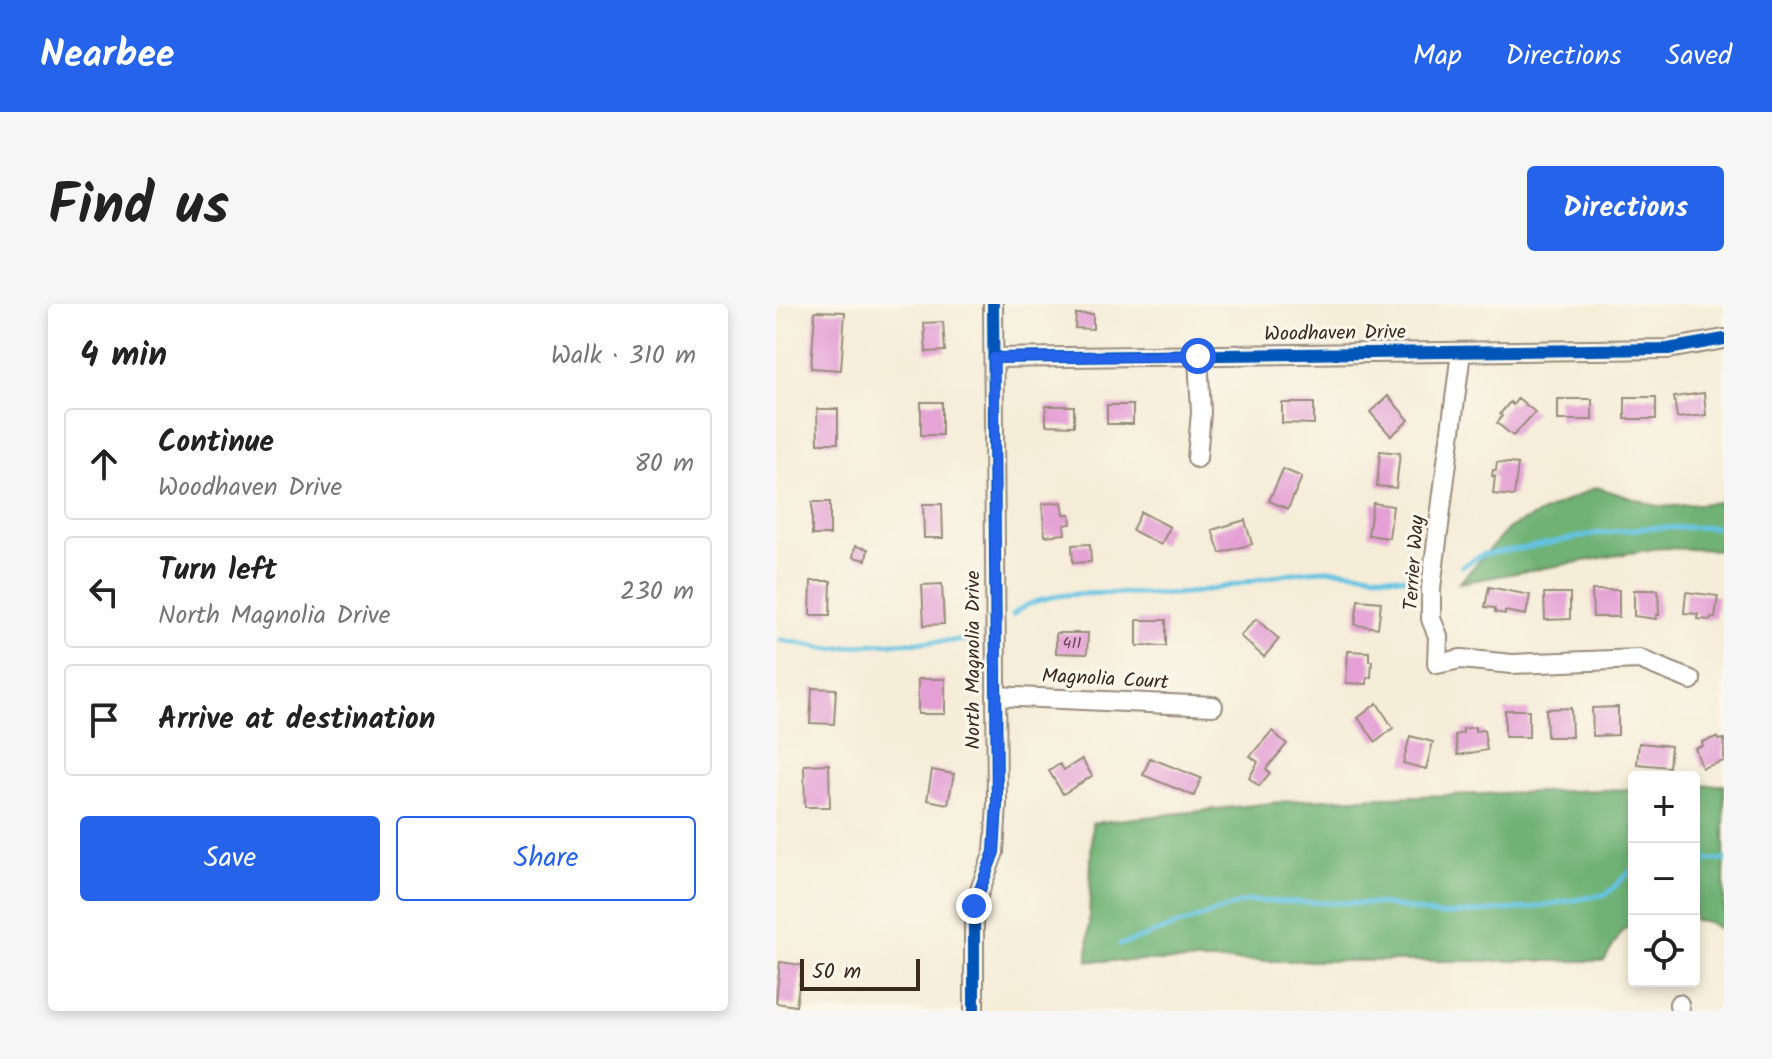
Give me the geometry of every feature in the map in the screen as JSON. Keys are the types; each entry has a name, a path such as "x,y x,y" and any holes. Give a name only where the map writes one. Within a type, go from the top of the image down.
{"street":[{"name":"North Magnolia Drive","path":"974,1011 974,906 994,852 997,804 993,304"},
{"name":"Woodhaven Drive","path":"994,358 1668,349 1724,339"},
{"name":"Terrier Way","path":"1461,352 1431,588 1431,619 1438,636 1437,664 1461,659 1512,664 1639,659 1691,680"},
{"path":"1197,458 1201,412 1198,356"},
{"name":"Magnolia Court","path":"996,696 1213,706"}],"green space":[{"path":"1596,487 1660,507 1724,502 1724,550 1658,548 1459,583 1509,528"},
{"path":"1724,785 1724,932 1700,921 1700,786"},
{"path":"1628,789 1628,928 1622,931 1604,961 1088,961 1092,823 1298,800"}],"building":[{"path":"815,311 845,312 841,370 811,368"},
{"path":"1076,314 1093,314 1093,329 1075,328"},
{"path":"943,322 945,351 926,352 924,323"},
{"path":"1704,393 1706,415 1677,418 1674,397"},
{"path":"1388,396 1409,420 1391,436 1370,412"},
{"path":"1625,397 1656,397 1656,419 1625,419"},
{"path":"1518,398 1535,412 1513,436 1497,423 1510,402 1513,405"},
{"path":"1558,399 1592,399 1592,420 1558,420"},
{"path":"921,402 942,402 942,435 921,435"},
{"path":"1282,403 1314,403 1314,424 1282,423"},
{"path":"1107,405 1133,405 1133,424 1107,424"},
{"path":"1046,406 1074,406 1074,426 1046,425"},
{"path":"817,409 838,409 838,443 818,443"},
{"path":"1380,451 1400,453 1396,488 1377,486"},
{"path":"1497,462 1518,464 1514,496 1493,494 1495,476 1492,476"},
{"path":"1283,469 1302,477 1288,509 1269,501"},
{"path":"812,502 830,502 830,535 812,535"},
{"path":"1062,502 1064,514 1070,514 1071,524 1064,525 1065,534 1045,536 1042,504"},
{"path":"1373,503 1393,506 1389,538 1368,535"},
{"path":"923,504 942,504 943,538 924,538"},
{"path":"1141,512 1170,527 1161,545 1132,530"},
{"path":"1245,520 1252,544 1220,553 1212,530"},
{"path":"1090,544 1091,562 1073,563 1072,545"},
{"path":"855,546 868,549 866,560 853,557"},
{"path":"811,581 831,581 830,615 810,615"},
{"path":"942,584 944,624 924,625 922,585"},
{"path":"1489,587 1530,595 1526,615 1505,611 1505,614 1485,607"},
{"path":"1592,590 1619,590 1619,617 1593,617"},
{"path":"1634,590 1658,590 1659,615 1656,619 1634,616"},
{"path":"1686,592 1718,596 1715,618 1697,619 1698,614 1684,613"},
{"path":"1544,593 1570,593 1570,619 1545,620"},
{"path":"1358,600 1381,602 1378,628 1355,625"},
{"path":"1256,619 1279,639 1264,657 1240,636"},
{"path":"1137,620 1166,620 1166,646 1137,646"},
{"path":"1056,633 1088,633 1087,654 1056,653"},
{"path":"1348,651 1369,652 1371,677 1367,677 1367,684 1346,683"},
{"path":"918,679 945,679 945,714 918,714"},
{"path":"812,688 836,689 834,724 810,723"},
{"path":"1377,703 1393,728 1376,742 1358,718"},
{"path":"1618,707 1618,735 1593,736 1592,708"},
{"path":"1571,708 1572,737 1547,737 1546,709"},
{"path":"1505,710 1529,710 1529,737 1505,737"},
{"path":"1475,727 1475,731 1484,730 1487,750 1458,755 1455,735 1463,733 1463,729"},
{"path":"1272,731 1287,744 1266,769 1270,773 1259,786 1249,778 1258,762 1250,756"},
{"path":"1410,736 1433,742 1426,769 1403,763"},
{"path":"1717,737 1718,740 1724,739 1724,761 1702,768 1695,748"},
{"path":"1639,743 1671,746 1669,767 1637,764"},
{"path":"1150,758 1201,778 1194,796 1143,775"},
{"path":"1082,759 1092,776 1063,794 1049,771 1060,764 1064,770"},
{"path":"829,764 830,807 805,807 804,765"},
{"path":"932,770 954,774 948,804 927,800"},
{"path":"780,962 802,965 796,1006 776,1003"}],"waterway":[{"path":"1462,566 1484,554 1594,534 1648,528 1724,527"},
{"path":"1013,615 1028,604 1071,594 1187,593 1308,571 1346,571 1406,578"},
{"path":"781,640 831,649 973,640"},
{"path":"1700,860 1724,860"},
{"path":"1120,945 1247,901 1381,904 1439,915 1530,908 1607,894 1628,874"}],"cycle path":[{"path":"974,1011 974,906 994,852 997,804 993,304"},
{"path":"994,358 1668,349 1724,339"}],"route":[{"path":"974,906 994,852 997,804 994,358 1198,356"}]}
